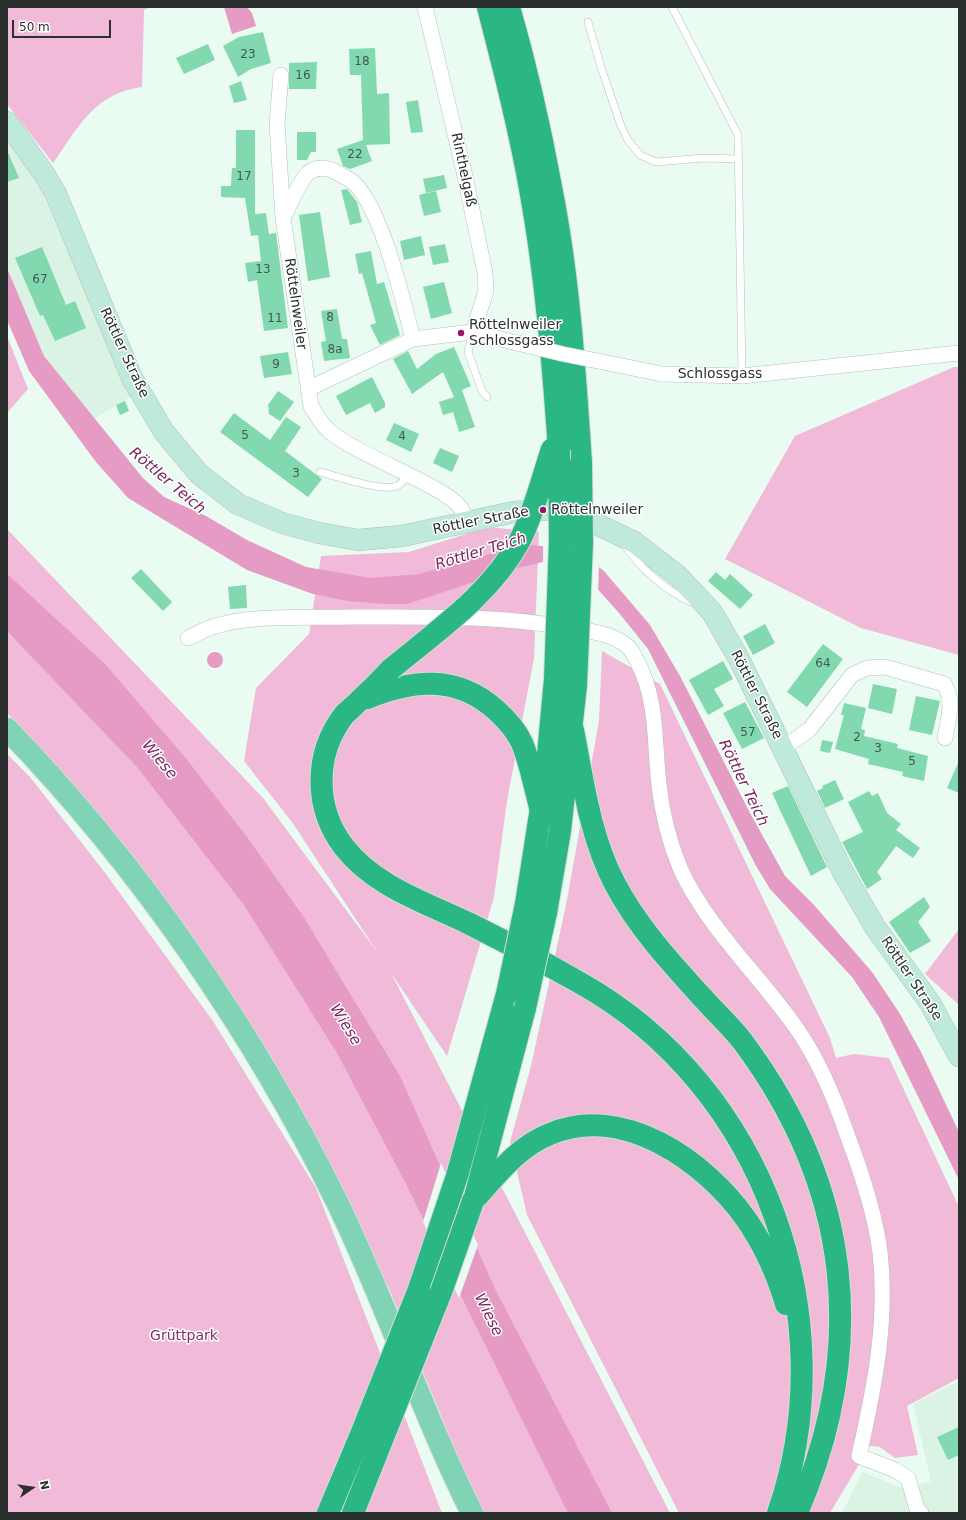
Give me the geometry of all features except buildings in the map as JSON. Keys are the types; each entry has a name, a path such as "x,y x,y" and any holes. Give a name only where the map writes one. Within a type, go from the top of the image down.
{"highway":[{"path":"328,1513 419,1289 457,1176 487,1070 506,994 526,904 541,811 555,679 560,547 556,444 545,294 531,194 510,93 488,7"},
{"path":"353,1513 441,1292 473,1202 525,1008 546,913 560,831 573,730 582,544 581,463 576,386 568,308 552,187 509,7"},
{"path":"556,444 522,534 502,566 483,591 392,669 345,714 327,742 322,766 321,796 330,823 344,846 361,865 388,884 524,952 622,1009 654,1036 684,1065 711,1098 736,1133 758,1173 774,1211 790,1265 799,1319 802,1354 800,1421 788,1482 778,1513"},
{"path":"360,700 387,690 414,684 432,683 453,686 486,701 503,716 522,743 541,811"},
{"path":"573,730 593,826 614,883 636,920 699,995 742,1041 786,1108 818,1179 835,1248 839,1289 841,1350 831,1416 821,1453 797,1513"},
{"path":"473,1202 514,1156 531,1144 550,1134 577,1127 601,1126 625,1130 670,1148 703,1172 727,1196 745,1218 756,1236 780,1286 802,1354"}],"main road":[{"path":"7,729 96,828 166,918 230,1014 272,1083 338,1204 388,1318 457,1484 472,1513"},
{"path":"457,1484 466,1513"}],"street":[{"name":"Rinthelgaß","path":"425,7 465,176 485,273 486,291 479,334"},
{"name":"Röttelnweiler","path":"281,75 277,124 283,218 311,406 318,419 329,431 371,457 447,495 462,509 465,522"},
{"name":"Röttler Straße","path":"7,122 45,175 56,194 132,378 164,432 198,474 238,504 282,523 319,533 358,540 402,536 514,512 556,509 580,516 634,542 678,576 711,611 739,659 851,886 875,927 930,1003 959,1056"},
{"path":"283,218 308,173 318,168 328,169 354,184 366,199 379,228 395,271 413,339"},
{"path":"308,389 413,339 479,334"},
{"name":"Schlossgass","path":"479,334 563,354 662,374 742,376 959,354"},
{"path":"188,638 211,627 272,618 474,617 548,624 603,634 630,647 646,677 652,707 659,783 665,826 681,869 699,901 797,1029 817,1062 834,1096 854,1152 873,1216 880,1251 882,1295 881,1340 875,1385 859,1456 895,1470 908,1478 919,1511"},
{"path":"782,746 790,743 809,730 852,675 867,668 885,667 944,684 947,689 950,708 945,738"}],"lane":[{"path":"672,7 738,135 742,376"},
{"path":"588,22 601,67 622,126 628,140 640,155 656,162 704,158 738,159"},
{"path":"479,334 468,352 482,391 487,397"},
{"path":"320,472 348,480 378,486 396,486 409,476"}],"shaded area":[{"path":"7,122 45,175 140,391 94,419 44,356 7,268"},
{"path":"959,1381 959,1513 842,1513 862,1472 904,1489 931,1481 913,1404"}],"green space":[{"path":"7,7 151,7 144,10 142,87 111,96 99,104 79,125 53,163 7,104"},
{"path":"7,336 28,389 7,413"},
{"path":"954,367 959,367 959,655 861,628 725,559 795,436"},
{"path":"488,527 539,532 534,658 507,801 494,897 447,1056 391,973 670,1513 481,1513 390,1291 333,1170 304,1118 172,910 95,810 7,713 7,529 263,798 378,953 292,822 244,761 256,688 309,634 321,556 409,552"},
{"path":"602,651 660,684 830,1038 836,1058 854,1054 889,1058 959,1207 959,1378 907,1406 918,1455 895,1458 880,1447 870,1446 830,1513 679,1513 527,1215 510,1142 531,1066 566,905 599,721"},
{"name":"Grüttpark","path":"7,754 30,777 103,870 213,1021 316,1188 442,1513 7,1513"},
{"path":"959,929 959,1005 925,974"}],"water":[{"path":"224,7 247,7 252,13 256,26 232,34"},
{"path":"7,268 44,356 143,478 164,497 206,516 247,540 306,567 371,578 419,574 493,553 532,545 571,549 603,570 650,625 680,676 750,813 785,876 814,905 872,972 900,1014 921,1052 959,1132 959,1180 879,1017 852,977 770,889 755,864 648,649 593,584 575,573 543,562 517,568 407,604 384,604 348,601 313,594 247,570 128,498 96,462 29,371 7,320"},
{"name":"Wiese","path":"7,574 105,664 188,761 247,837 303,916 400,1076 496,1291 612,1513 568,1513 404,1180 337,1053 244,905 137,767 7,631"},
{"path":"215,652 222,657 223,660 218,667 215,668 208,663 207,660 212,653"}],"pier":[{"path":"543,544 572,547 599,564 598,593 592,586 574,574 543,565"},
{"path":"441,1163 478,1245 459,1298 423,1222"}],"place":[{"name":"Röttelnweiler Schlossgass","path":"461,333"},
{"name":"Röttelnweiler","path":"543,510"}],"water label":[{"name":"Röttler Teich","path":"167,481"},
{"name":"Röttler Teich","path":"481,552"},
{"name":"Röttler Teich","path":"743,783"}]}
